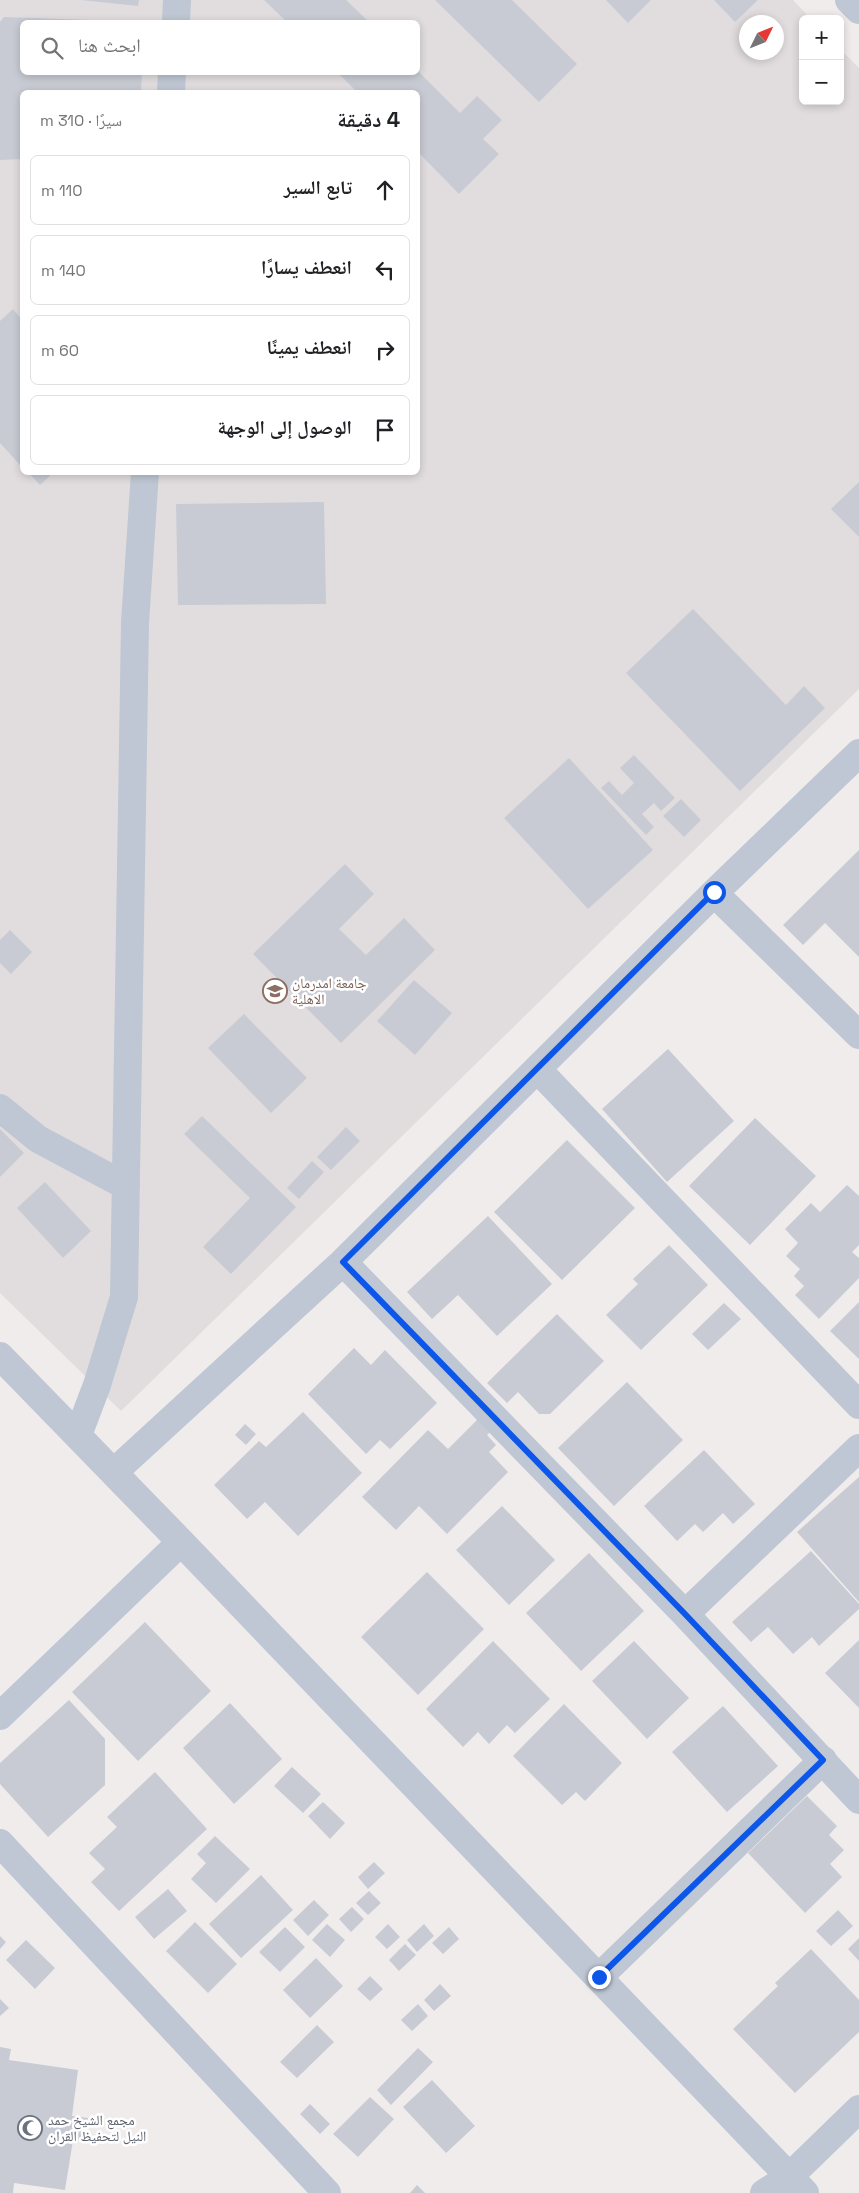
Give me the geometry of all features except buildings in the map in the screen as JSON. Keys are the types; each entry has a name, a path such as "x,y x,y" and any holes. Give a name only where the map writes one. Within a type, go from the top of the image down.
{"street":[{"path":"176,20 177,0"},
{"path":"849,0 859,10"},
{"path":"171,90 172,75"},
{"path":"78,1435 97,1385 124,1298 135,623 145,475"},
{"path":"114,1472 343,1262 714,892 859,753"},
{"path":"714,892 859,1035"},
{"path":"537,1069 859,1405"},
{"path":"0,1108 38,1139 126,1186"},
{"path":"343,1262 685,1614 859,1800"},
{"path":"0,1356 182,1542 797,2185"},
{"path":"685,1614 859,1448"},
{"path":"0,1716 182,1542"},
{"path":"599,1977 823,1760"},
{"path":"0,1843 327,2193"},
{"path":"764,2193 797,2185 859,2109"}],"shaded area":[{"name":"جامعة امدرمان الاهلية","path":"0,0 793,0 807,15 799,15 799,105 844,105 844,53 859,68 859,689 121,1411 0,1293"}],"place":[{"name":"جامعة امدرمان الاهلية","path":"275,991"},
{"name":"مجمع الشيخ حمد النيل لتحفيظ القران","path":"30,2128"}],"route":[{"path":"599,1977 823,1760 685,1614 343,1262 714,892"}]}
